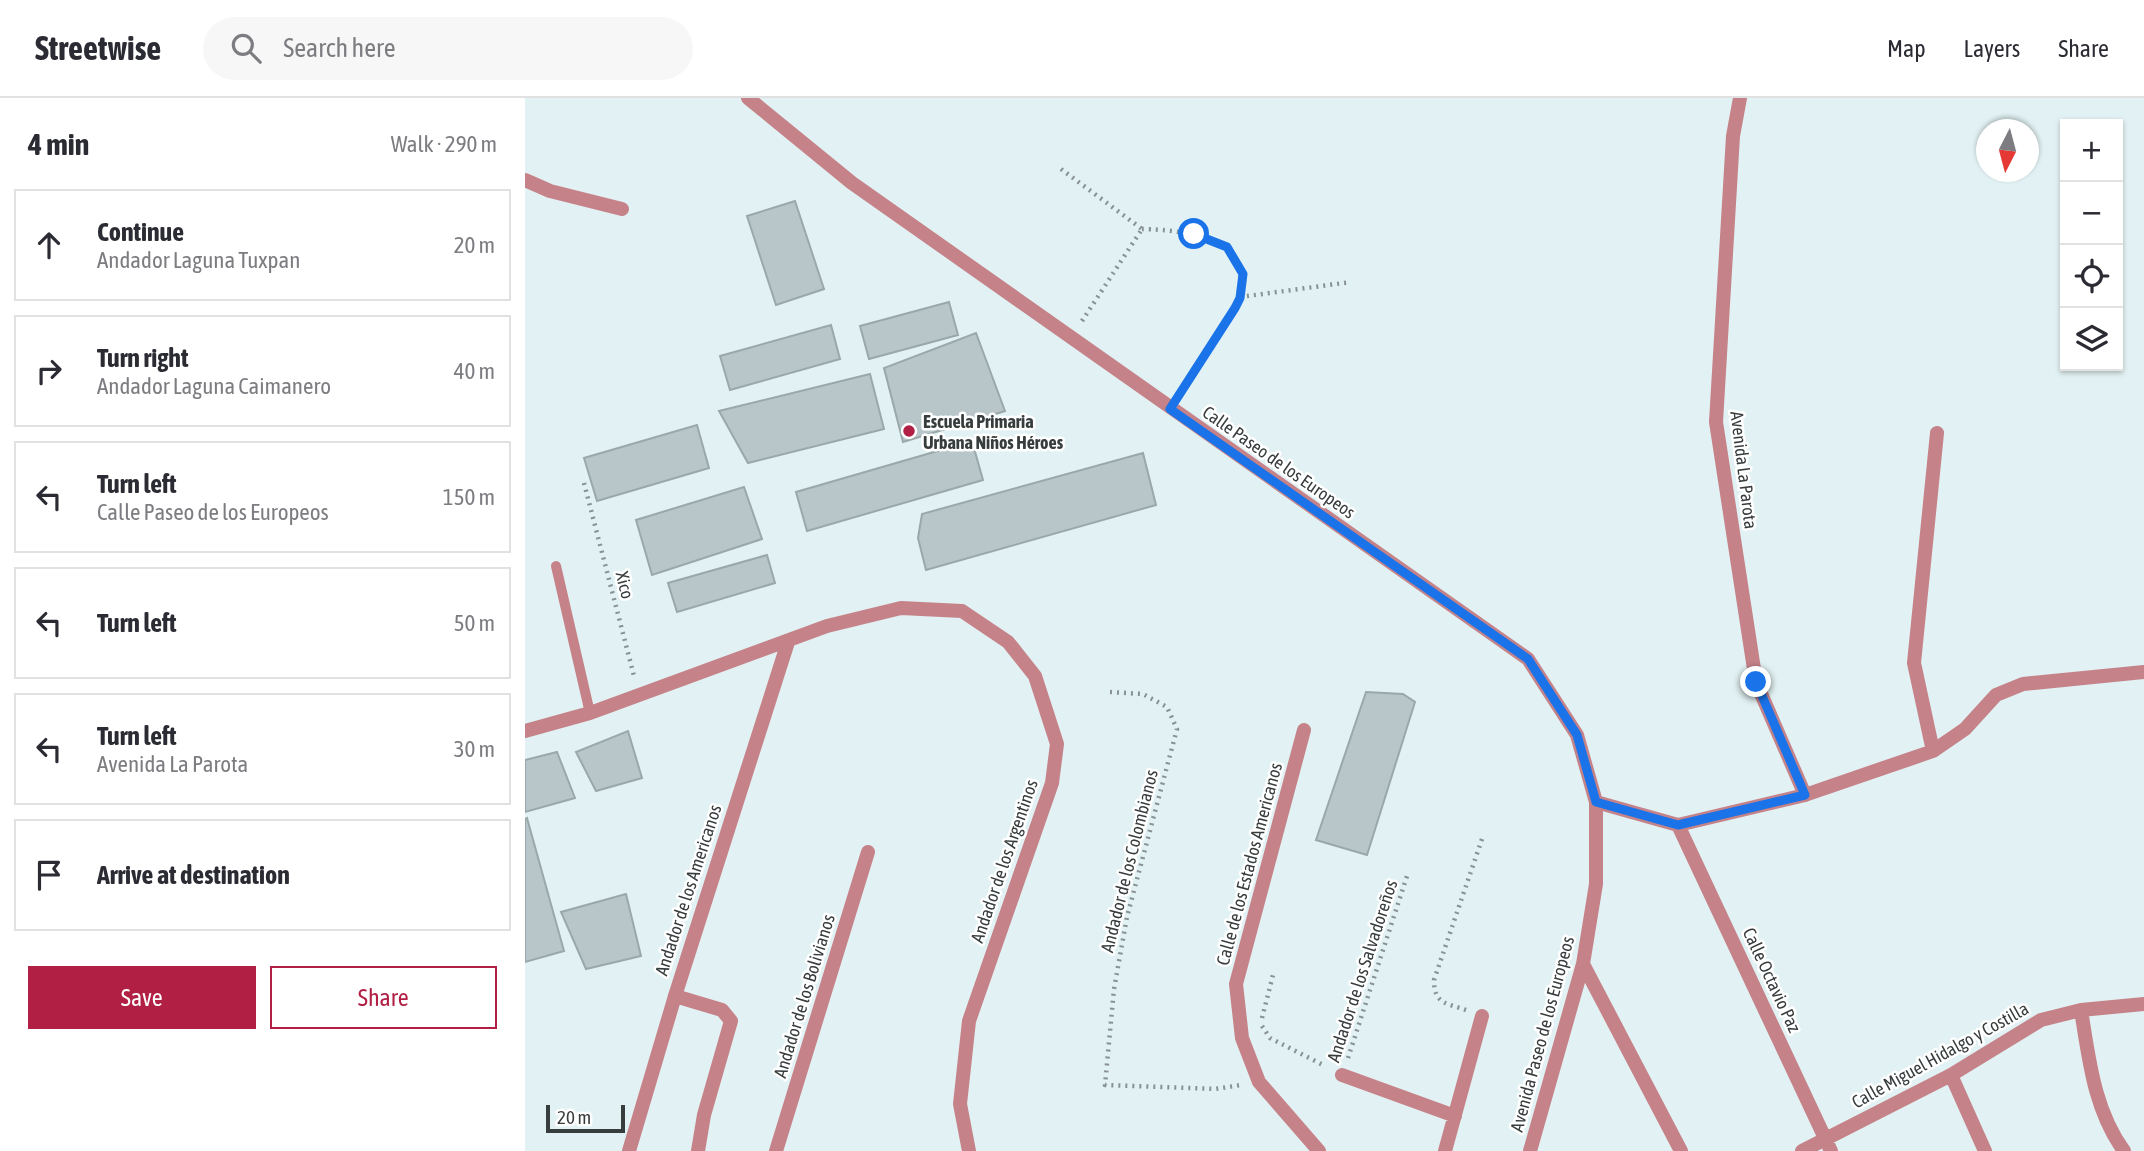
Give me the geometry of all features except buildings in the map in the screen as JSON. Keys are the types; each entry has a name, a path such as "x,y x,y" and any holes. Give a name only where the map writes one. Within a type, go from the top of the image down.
{"street":[{"name":"Calle Paseo de los Europeos","path":"748,98 852,183 1528,659 1577,735 1596,802"},
{"name":"Avenida La Parota","path":"1739,98 1733,136 1716,422 1756,682 1805,795"},
{"path":"525,180 550,191 622,209"},
{"path":"1933,751 1915,663 1937,433"},
{"name":"Andador de los Argentinos","path":"525,731 590,713 827,626 901,608 963,611 1008,642 1035,676 1057,744 1052,783 969,1021 960,1104 969,1151"},
{"name":"Andador de los Americanos","path":"629,1151 675,996 788,642"},
{"path":"1596,802 1678,825 1805,795 1933,751 1965,729 1996,695 2023,684 2144,672"},
{"name":"Calle de los Estados Americanos","path":"1304,730 1236,984 1243,1038 1259,1082 1319,1151"},
{"name":"Avenida Paseo de los Europeos","path":"1530,1151 1583,964 1597,884 1596,802"},
{"name":"Calle Octavio Paz","path":"1678,825 1829,1145"},
{"name":"Andador de los Bolivianos","path":"776,1151 868,852"},
{"path":"1583,964 1681,1151"},
{"path":"675,996 722,1010 731,1021 704,1115 698,1151"},
{"name":"Calle Miguel Hidalgo y Costilla","path":"1802,1151 1829,1145 2041,1020 2081,1010 2144,1004"},
{"path":"2081,1010 2095,1091 2113,1137 2124,1151"},
{"path":"1445,1151 1482,1016"},
{"path":"1342,1074 1455,1116"},
{"path":"1951,1075 1985,1151"}],"lane":[{"path":"556,566 590,713"}],"path":[{"path":"1061,169 1142,229 1194,234 1227,247 1243,274 1240,298 1235,308 1170,409"},
{"path":"1072,336 1142,229"},
{"path":"1240,298 1352,282"},
{"name":"Xico","path":"585,483 639,694"},
{"name":"Andador de los Colombianos","path":"1110,692 1143,694 1167,707 1177,729 1127,917 1114,989 1105,1086 1215,1089 1259,1082"},
{"path":"1482,839 1434,980 1434,993 1440,1002 1482,1016"},
{"name":"Andador de los Salvadoreños","path":"1342,1074 1407,876"},
{"path":"1273,975 1262,1015 1262,1028 1270,1038 1342,1074"}],"place":[{"name":"Escuela Primaria Urbana Niños Héroes","path":"909,431"}],"route":[{"path":"1194,234 1227,247 1243,274 1240,298 1170,409 1528,659 1577,735 1596,802 1678,825 1805,795 1756,682"}]}
